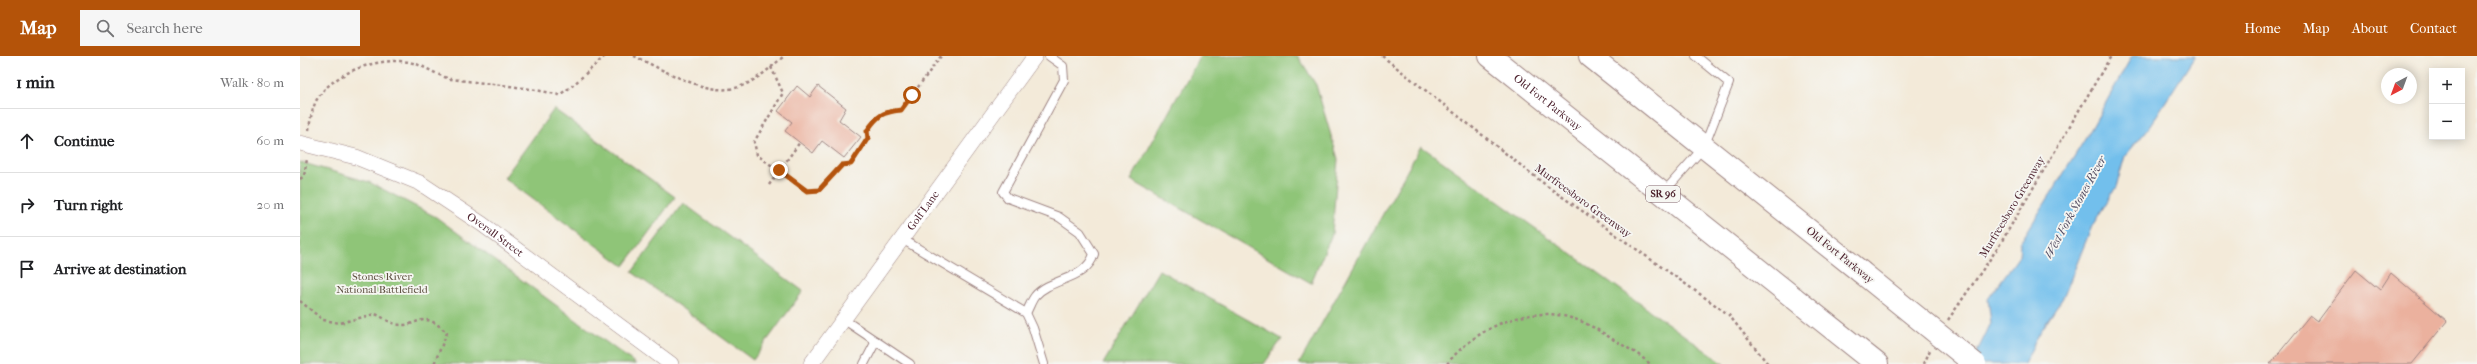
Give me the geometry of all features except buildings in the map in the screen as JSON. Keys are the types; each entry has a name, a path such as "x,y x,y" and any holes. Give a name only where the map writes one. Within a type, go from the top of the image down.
{"main road":[{"name":"Old Fort Parkway","path":"1490,56 1877,364"},
{"name":"Old Fort Parkway","path":"1590,56 1976,364"}],"street":[{"name":"Golf Lane","path":"810,364 1035,56"},
{"name":"Overall Street","path":"304,144 356,157 420,183 482,224 671,364"}],"lane":[{"path":"1026,313 1034,296 1062,280 1082,271 1092,261 1094,254 1080,232 1059,217 1008,198 1003,192 1064,80 1063,66 1049,56"},
{"path":"1662,193 1704,147 1729,83 1696,56"},
{"path":"902,239 1026,313 1034,328 1044,364"},
{"path":"843,320 910,364"},
{"path":"864,364 876,341"}],"path":[{"path":"300,179 304,176 308,162 304,144 317,101 330,85 350,72 370,63 410,62 445,78 486,84 525,86 559,95 571,87 605,56"},
{"path":"634,56 666,72 716,89 730,89 756,78 784,56"},
{"path":"771,66 783,93 754,142 757,155 807,191 819,190 842,165 851,164 868,138 867,131 875,119 885,111 901,110 941,56"},
{"name":"Murfreesboro Greenway","path":"1382,56 1547,186 1728,314 1768,364"},
{"name":"Murfreesboro Greenway","path":"1944,326 1999,246 2111,56"},
{"path":"769,185 800,142"},
{"path":"300,301 323,320 340,323 375,314 395,324 408,324 422,320 436,322 447,333 434,364"},
{"path":"1447,364 1462,347 1489,329 1522,316 1547,314 1572,318 1591,326 1650,364"},
{"path":"1924,364 1933,345"}],"green space":[{"path":"1200,56 1298,56 1316,85 1338,159 1332,234 1311,283 1131,180"},
{"path":"554,109 675,197 624,266 504,178"},
{"path":"1421,146 1724,364 1299,364"},
{"name":"Stones River National Battlefield","path":"300,162 369,182 436,217 636,364 300,364"},
{"path":"683,203 803,291 753,360 632,272"},
{"path":"1159,270 1282,339 1264,364 1103,364"}],"water":[{"name":"West Fork Stones River","path":"2132,56 2195,56 2148,129 2125,156 2116,187 2092,226 2064,296 2039,334 2024,364 1971,364 1991,323 1988,299 2019,256 2020,243 2087,136"}],"route":[{"path":"779,170 807,191 819,190 829,181 842,165 851,164 868,138 867,131 875,119 885,111 901,110 912,95"}]}
